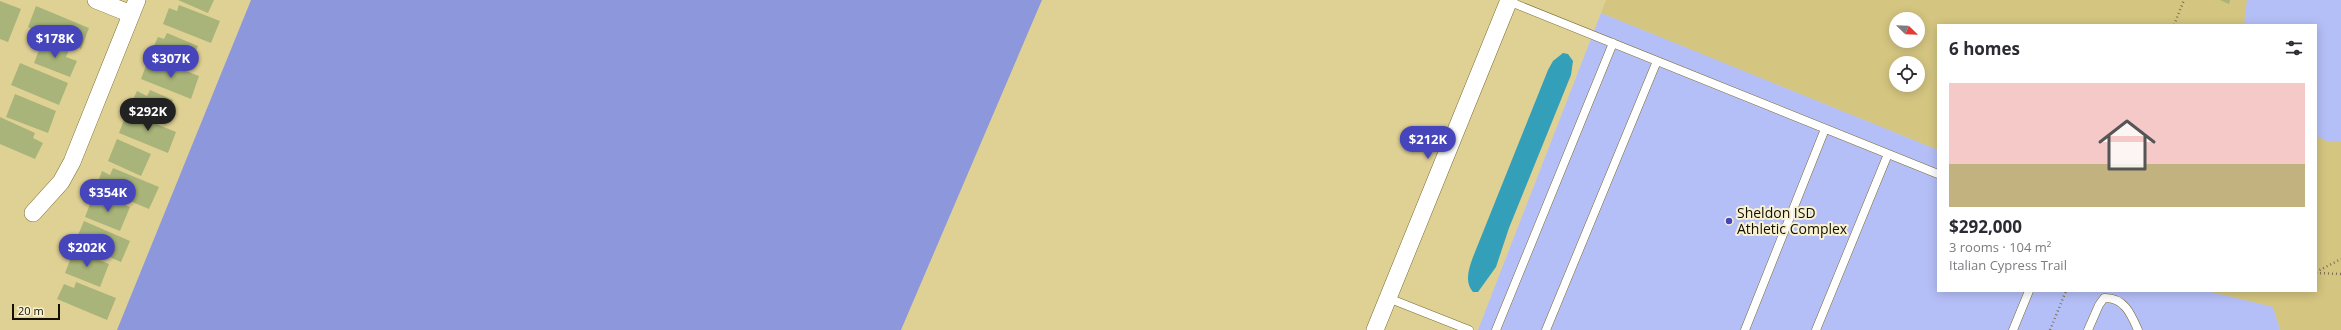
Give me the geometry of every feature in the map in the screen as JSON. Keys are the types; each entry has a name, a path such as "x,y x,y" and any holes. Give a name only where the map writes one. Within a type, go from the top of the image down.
{"street":[{"path":"33,213 61,182 72,162 134,7 96,0"},
{"path":"1375,330 1508,0"}],"lane":[{"path":"1508,0 1937,174"},
{"path":"1496,330 1613,43"},
{"path":"1546,330 1657,61"},
{"path":"1745,330 1825,128"},
{"path":"1816,330 1888,154"},
{"path":"2013,330 2029,292"},
{"path":"1388,298 1469,330"},
{"path":"2088,330 2099,305 2104,298 2111,298 2121,302 2130,311 2138,330"}],"path":[{"path":"2174,24 2184,0"},
{"path":"2317,271 2341,259"},
{"path":"2317,272 2341,274"},
{"path":"2050,330 2066,292"}],"shaded area":[{"path":"251,0 1042,0 901,330 117,330"},
{"path":"1606,0 2341,0 2341,330 2280,330 2273,307 2211,292 2317,292 2317,24 1937,24 1937,150 1601,13"},
{"path":"2247,0 2341,0 2341,142 2327,141 2317,136 2317,24 2244,24"},
{"name":"Sheldon ISD Athletic Complex","path":"1601,13 1937,150 1937,292 2211,292 2273,307 2280,330 1478,330"},
{"path":"1563,53 1568,54 1573,61 1571,75 1509,228 1496,267 1478,292 1473,292 1470,288 1468,275 1473,257 1548,70 1553,61"}],"building":[{"path":"178,0 214,0 208,13"},
{"path":"2220,0 2230,0 2229,4"},
{"path":"0,1 21,9 8,42 0,39"},
{"path":"179,5 220,21 211,43 163,24 169,8 177,11"},
{"path":"36,6 89,28 81,49 28,27"},
{"path":"167,33 198,46 188,69 151,52 158,37 164,39"},
{"path":"43,40 69,50 66,57 77,61 70,77 34,63"},
{"path":"160,61 199,76 191,99 141,79 147,63 158,67"},
{"path":"20,63 68,83 59,105 11,85"},
{"path":"150,90 173,100 163,123 129,108 137,91 147,96"},
{"path":"15,94 56,111 48,133 6,117"},
{"path":"127,112 176,132 168,153 119,133"},
{"path":"0,117 35,133 33,138 43,143 35,159 0,144"},
{"path":"117,139 151,154 141,176 108,161"},
{"path":"113,168 159,187 149,209 96,187 102,171 110,175"},
{"path":"103,196 130,207 120,231 85,217 92,199 101,203"},
{"path":"84,221 130,241 121,262 75,242"},
{"path":"74,250 109,264 100,287 65,273"},
{"path":"76,282 116,298 107,320 57,299 64,284 74,288"}],"place":[{"name":"Sheldon ISD Athletic Complex","path":"1729,221"}]}
